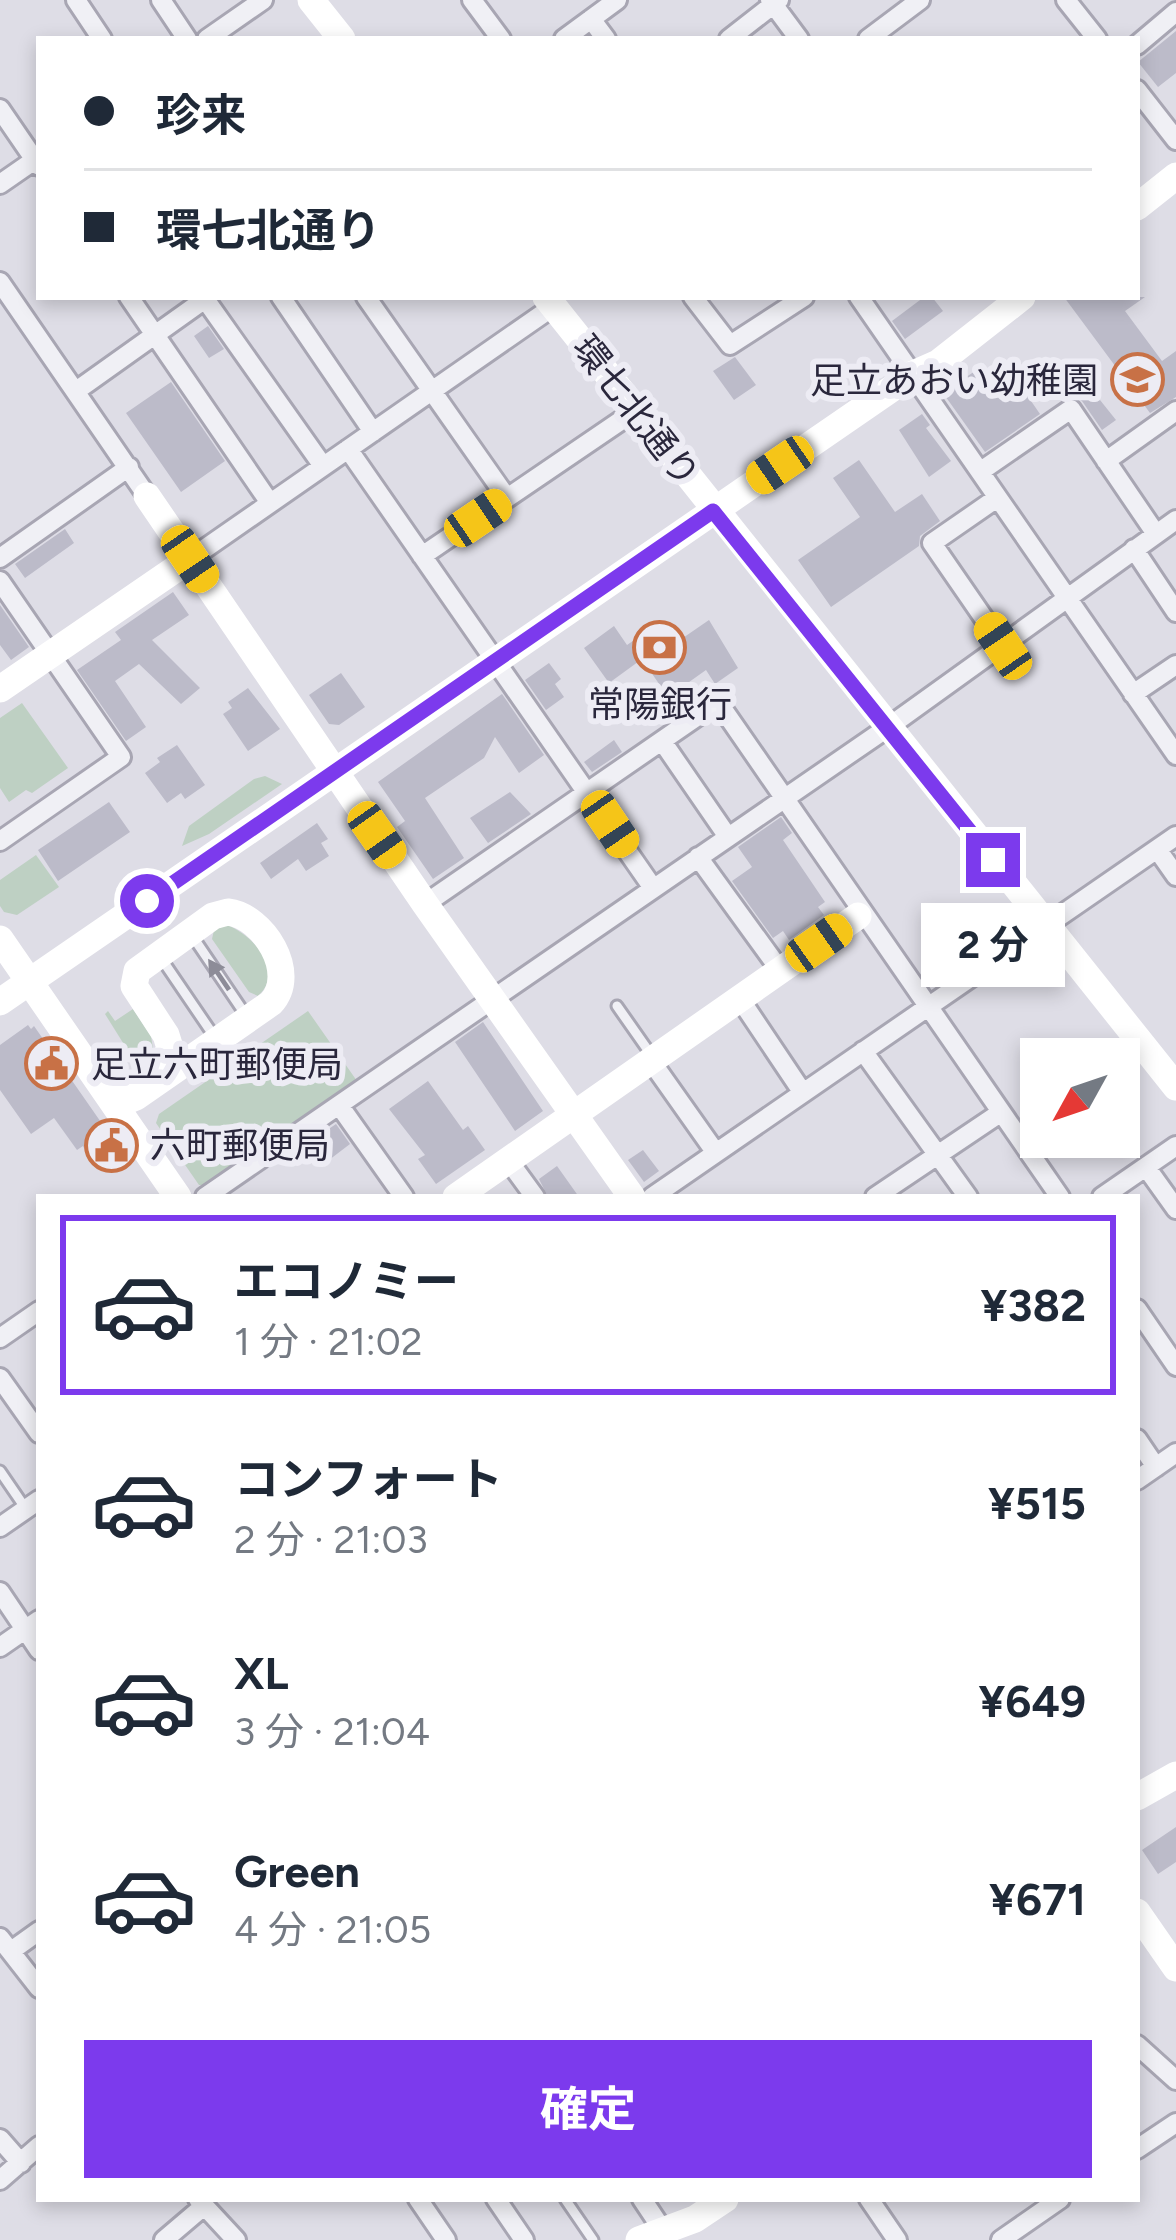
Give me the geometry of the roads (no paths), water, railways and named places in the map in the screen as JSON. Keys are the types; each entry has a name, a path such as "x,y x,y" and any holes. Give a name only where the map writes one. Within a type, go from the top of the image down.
{"street":[{"path":"76,0 101,36"},
{"path":"161,0 186,36"},
{"path":"211,36 263,0"},
{"path":"311,0 338,34"},
{"path":"472,0 499,36"},
{"path":"568,36 617,0"},
{"path":"872,36 920,0"},
{"path":"1066,0 1095,36"},
{"path":"733,36 774,2 797,36"},
{"path":"1140,43 1176,13"},
{"path":"591,19 604,36"},
{"path":"1140,94 1176,140"},
{"path":"0,109 36,158"},
{"path":"1140,188 1176,159"},
{"path":"0,184 36,162"},
{"path":"1140,205 1176,176"},
{"path":"0,282 425,904 630,1194"},
{"path":"131,300 270,503"},
{"path":"76,391 204,300"},
{"path":"208,300 323,466"},
{"path":"283,300 373,431"},
{"path":"367,300 507,499"},
{"path":"695,300 730,345 797,300"},
{"path":"862,300 1176,755"},
{"path":"913,374 929,351 995,300"},
{"path":"0,1002 913,374 938,363 1018,300"},
{"path":"0,688 432,391 550,302"},
{"name":"環七北通り","path":"550,302 1176,1087"},
{"path":"981,471 1071,409 1156,534"},
{"path":"422,556 635,410"},
{"path":"1106,460 1176,411"},
{"path":"348,449 653,888"},
{"path":"0,558 129,467"},
{"path":"998,498 932,543 1003,646"},
{"path":"209,1194 887,728 1176,520"},
{"path":"1134,549 1176,612"},
{"path":"0,581 121,757 0,841"},
{"path":"1133,694 1176,664"},
{"path":"425,904 718,702 860,915 1058,1194"},
{"path":"662,741 728,837"},
{"path":"656,1194 1176,836"},
{"path":"1157,848 1176,876"},
{"path":"698,856 780,970"},
{"path":"236,912 251,920 279,960 284,974 280,991 217,1041 136,1097 116,1105 171,1051 134,986 137,971 213,916 236,912"},
{"path":"460,1194 860,915"},
{"path":"0,939 176,1194"},
{"path":"740,999 803,1093"},
{"path":"863,1051 966,1194"},
{"path":"652,1059 716,1153"},
{"path":"339,1105 402,1194"},
{"path":"878,1194 1000,1113"},
{"path":"1106,1194 1176,1146"},
{"path":"508,1160 533,1194"},
{"path":"1146,1167 1176,1209"},
{"path":"0,1338 36,1313"},
{"path":"1145,1337 1176,1366"},
{"path":"0,1378 36,1429"},
{"path":"1140,1443 1156,1467"},
{"path":"1140,1478 1176,1453"},
{"path":"0,1527 33,1505"},
{"path":"0,1592 32,1625 0,1647"},
{"path":"1140,1795 1176,1775"},
{"path":"1140,1916 1176,1968"},
{"path":"36,1932 6,1945 36,1984"},
{"path":"1140,2048 1176,2080"},
{"path":"1140,2147 1176,2123"},
{"path":"0,2139 21,2163"},
{"path":"0,2180 36,2149"},
{"path":"164,2240 201,2202 236,2240"},
{"path":"420,2202 446,2240"},
{"path":"498,2202 524,2240"},
{"path":"643,2202 651,2236 695,2219 720,2202"},
{"path":"871,2202 896,2240"},
{"path":"1001,2240 1052,2202"}],"lane":[{"path":"189,932 248,1019"},
{"path":"158,954 217,1041"},
{"path":"617,1006 652,1059"},
{"path":"0,1471 33,1505"},
{"path":"567,2202 593,2240"}],"place":[{"name":"足立あおい幼稚園","path":"1137,380"},
{"name":"常陽銀行","path":"660,648"},
{"name":"足立六町郵便局","path":"52,1064"},
{"name":"六町郵便局","path":"111,1145"}]}
